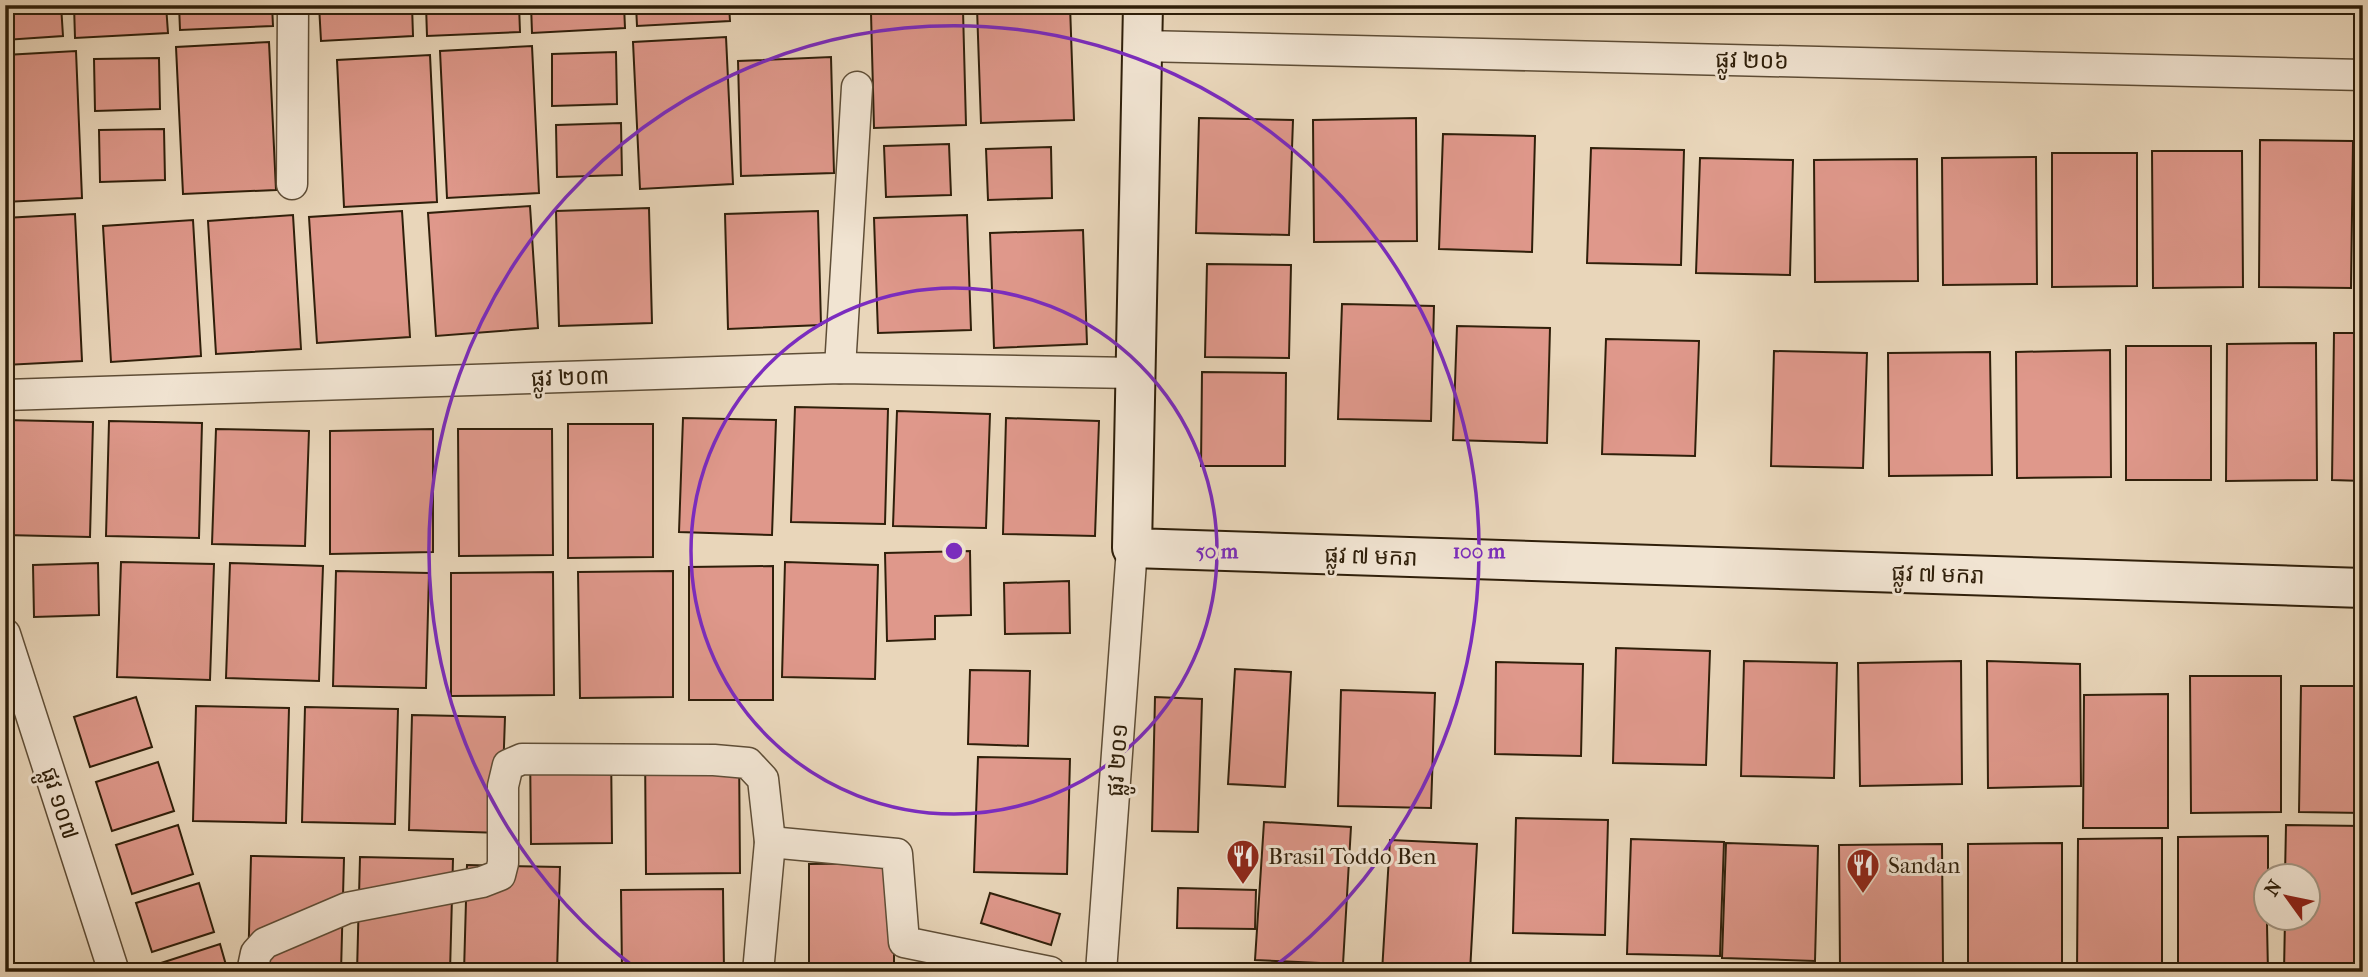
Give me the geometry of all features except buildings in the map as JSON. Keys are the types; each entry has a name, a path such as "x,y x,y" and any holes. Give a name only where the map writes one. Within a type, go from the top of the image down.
{"main road":[{"path":"1132,548 1143,5"},
{"name":"ផ្លូវ ៧ មករា","path":"1132,548 2363,588"}],"street":[{"path":"292,184 293,5"},
{"name":"ផ្លូវ ២០៦","path":"1142,46 2363,75"},
{"path":"840,368 857,87"},
{"name":"ផ្លូវ ២០៣","path":"5,395 840,368 1135,373"},
{"name":"ផ្លូវ ២០១","path":"1101,972 1132,548"},
{"name":"ផ្លូវ ១០៧","path":"5,634 114,972"},
{"path":"252,972 256,953 265,943 347,908 482,882 500,875 503,863 503,786 508,765 522,760 748,763 762,779 769,842 758,972"},
{"path":"769,842 897,854 904,943 1050,972"}],"place":[{"name":"Brasil Toddo Ben","path":"1243,886"},
{"name":"Sandan","path":"1863,895"}]}
